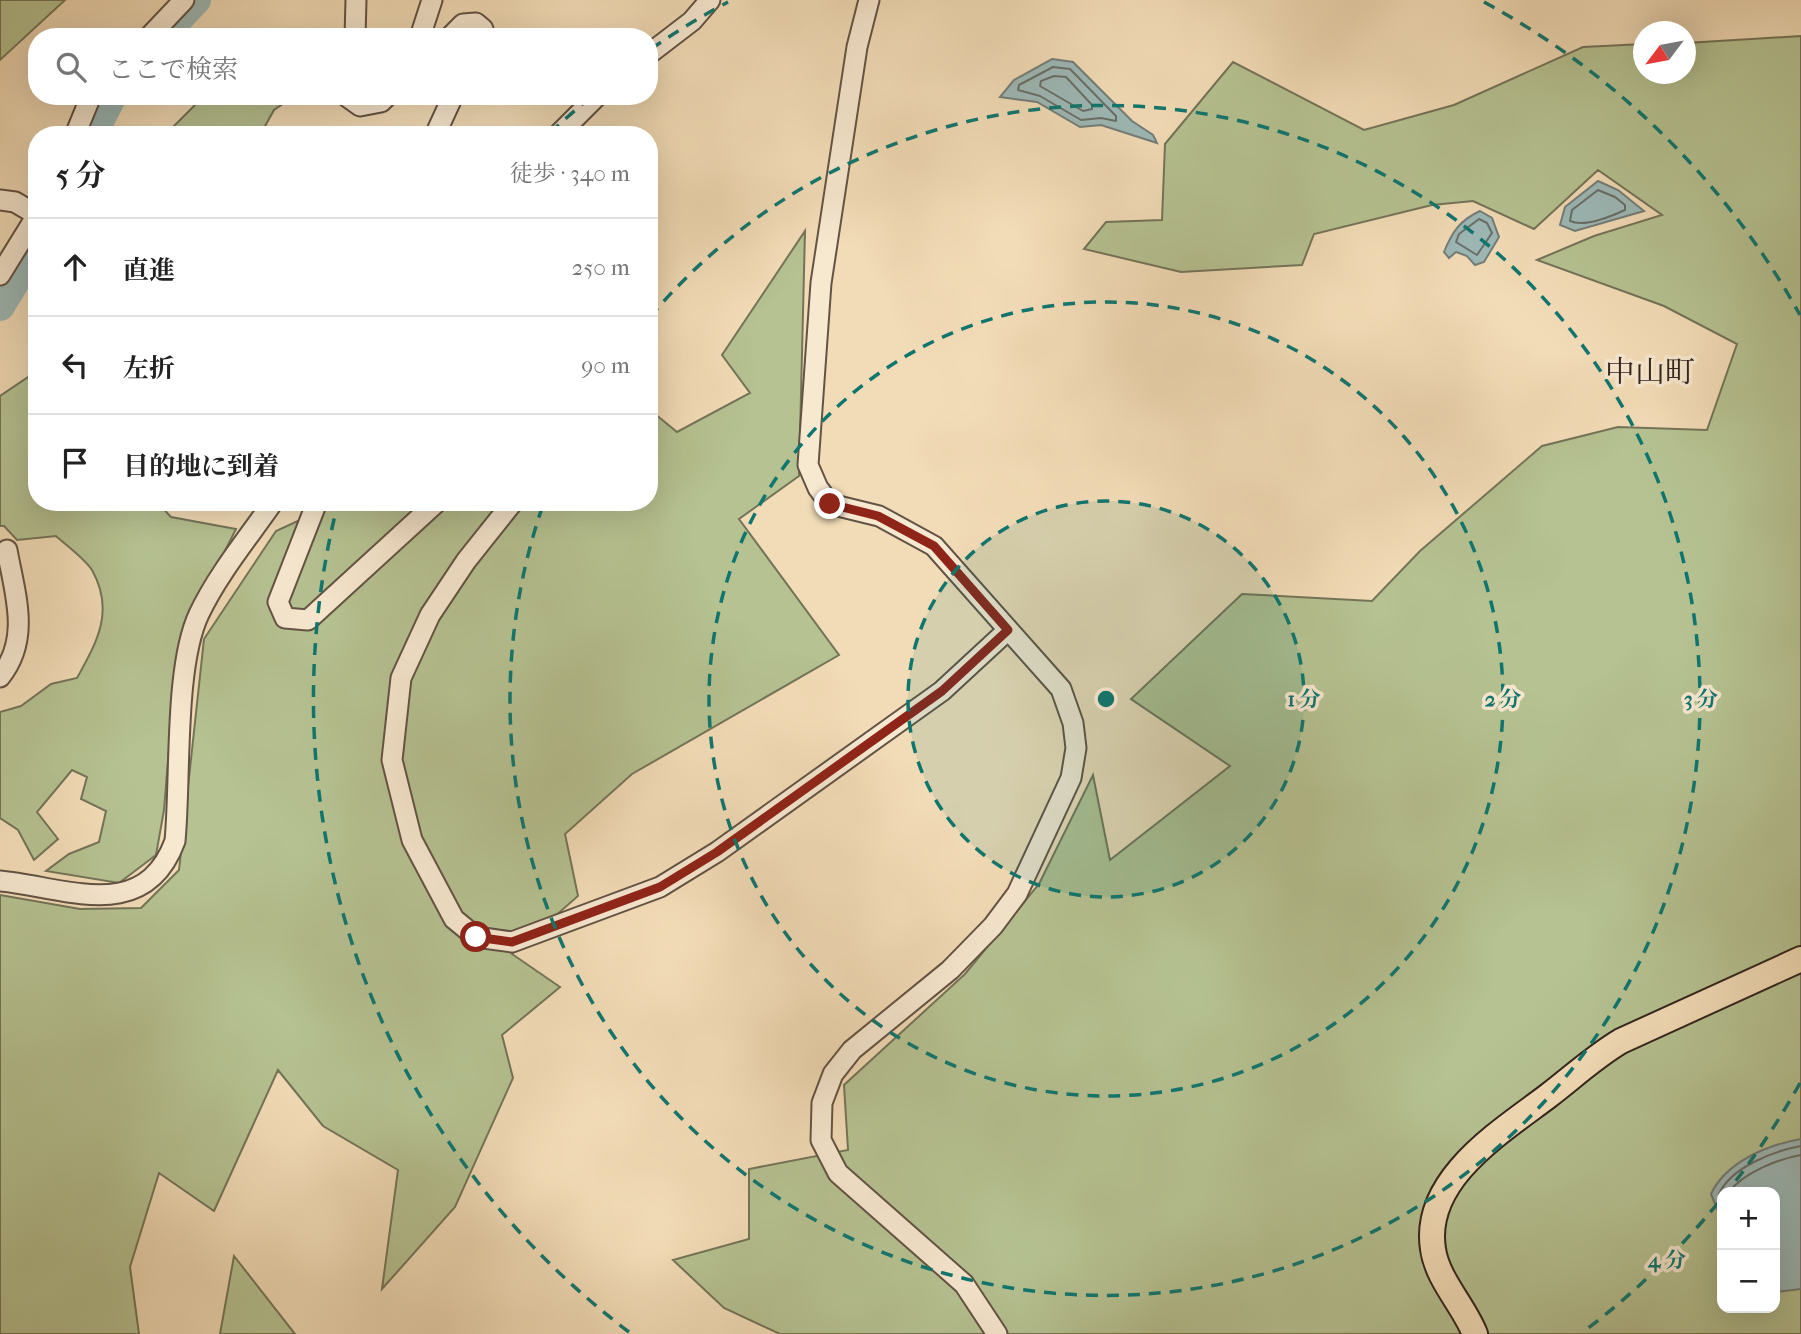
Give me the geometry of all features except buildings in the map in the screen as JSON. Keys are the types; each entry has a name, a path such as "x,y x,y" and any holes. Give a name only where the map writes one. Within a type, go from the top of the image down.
{"main road":[{"path":"1475,1334 1442,1274 1433,1251 1432,1226 1440,1200 1479,1146 1599,1054 1620,1041 1801,959"}],"street":[{"path":"158,28 184,0"},
{"path":"355,28 356,0"},
{"path":"423,28 432,0"},
{"path":"658,47 691,21 710,0"},
{"path":"869,0 857,47 821,283 808,465 818,488 830,504 878,516 934,546 1061,689 1073,723 1076,748 1071,778 1017,894 993,926 950,970 852,1050 833,1074 822,1102 821,1140 838,1173 964,1284 997,1334"},
{"path":"459,28 463,24 476,23 482,28"},
{"path":"79,126 87,105"},
{"path":"439,126 449,105"},
{"path":"567,126 588,105"},
{"path":"0,200 15,202 28,210"},
{"path":"0,275 28,230"},
{"path":"0,881 55,892 103,895 128,891 150,880 167,863 175,841 185,684 191,636 200,613 267,511"},
{"path":"313,511 278,602 285,618 308,620 427,511"},
{"path":"506,511 466,561 424,627 401,678 392,760 412,840 454,919 476,937 512,942 660,887 717,852 931,698 1008,630"},
{"path":"0,677 16,652 20,619 7,550"}],"green space":[{"path":"0,0 65,0 35,28 28,28 28,34 0,60"},
{"path":"1801,36 1801,1334 780,1334 724,1308 673,1260 749,1239 749,1169 848,1150 844,1085 965,974 1039,884 1093,775 1110,860 1230,766 1131,699 1242,594 1372,601 1420,551 1542,446 1618,427 1707,430 1737,344 1664,306 1537,260 1594,236 1662,215 1598,170 1534,229 1473,201 1432,205 1314,234 1302,265 1181,272 1084,249 1106,222 1162,220 1165,144 1233,62 1364,130 1454,105 1583,47 1633,44 1633,84 1696,84 1696,42"},
{"path":"195,105 281,105 274,110 265,126 174,126"},
{"path":"805,231 799,476 739,519 839,655 632,774 565,834 578,896 512,954 560,987 502,1035 513,1078 455,1207 382,1289 398,1170 323,1126 278,1070 214,1211 159,1173 130,1267 139,1334 0,1334 0,895 80,909 141,908 179,870 204,639 276,531 319,511 658,511 658,416 677,432 750,393 722,355"},
{"path":"28,377 28,511 165,511 171,517 236,529 185,630 172,711 164,810 156,855 119,883 46,871 69,854 99,842 106,811 81,799 87,777 72,770 37,812 58,839 34,860 18,830 0,818 0,712 21,706 51,684 77,678 97,639 103,613 99,585 92,570 56,536 17,540 4,526 0,526 0,396"},
{"path":"234,1256 295,1334 220,1334"}],"water":[{"path":"1052,59 1073,62 1132,121 1153,135 1157,143 1101,125 1080,127 1037,102 1000,97 1014,80"},
{"path":"1598,181 1618,190 1644,211 1575,231 1560,225 1565,207"},
{"path":"1480,211 1492,218 1499,237 1484,262 1475,265 1467,256 1456,252 1449,258 1444,252 1454,233 1467,218"},
{"path":"1801,1139 1801,1289 1780,1291 1780,1187 1717,1187 1717,1209 1711,1194 1718,1183 1737,1164 1775,1146"}],"waterway":[{"path":"170,28 196,0"},
{"path":"97,126 107,105"},
{"path":"0,306 28,260"}],"district":[{"name":"中山町","path":"1650,372"}],"route":[{"path":"476,937 512,942 660,887 717,852 942,691 1008,630 934,546 878,516 830,504"}]}
